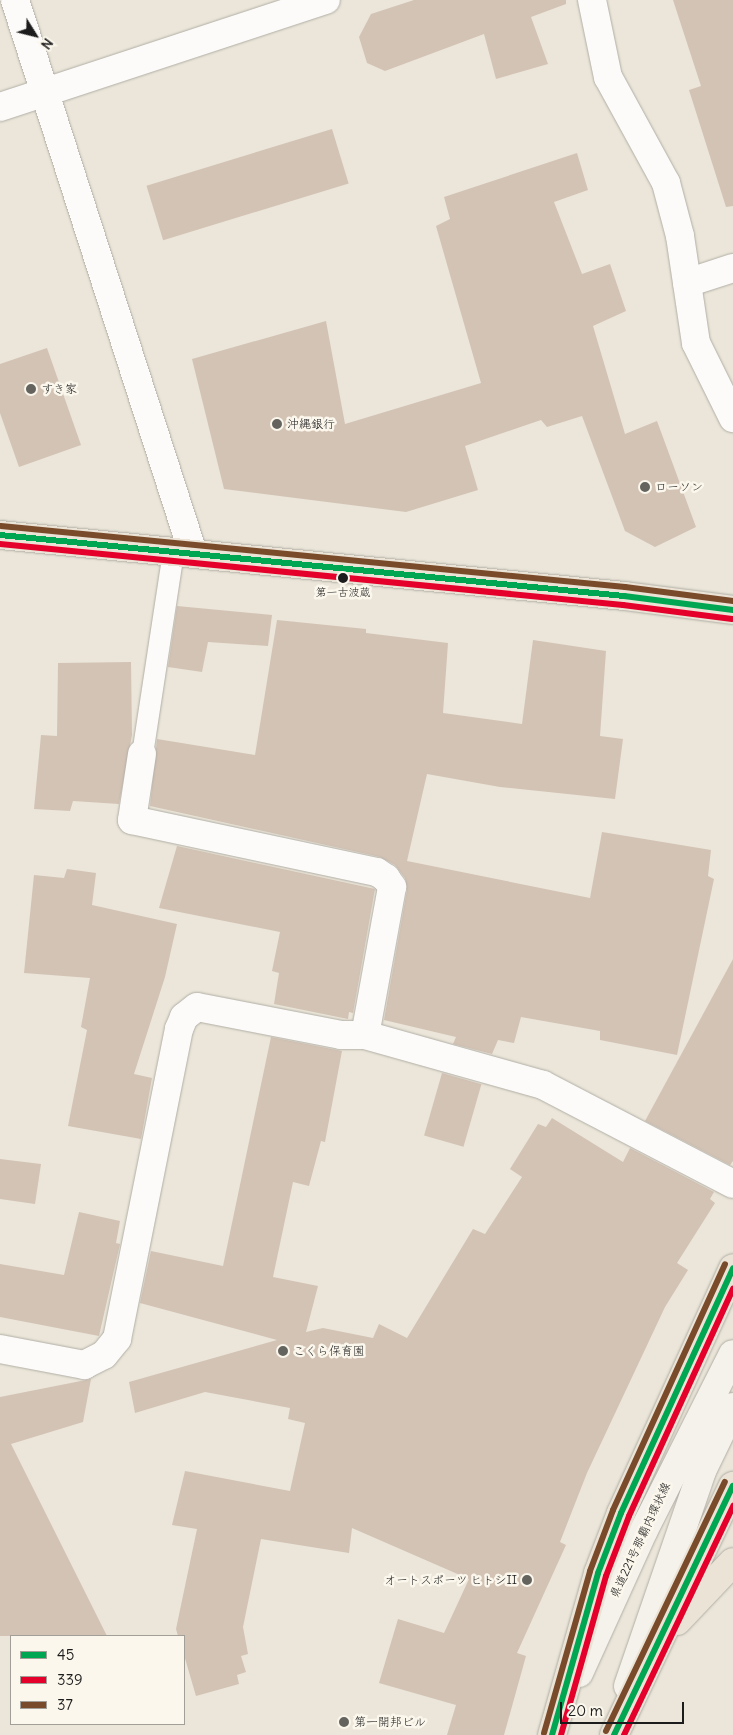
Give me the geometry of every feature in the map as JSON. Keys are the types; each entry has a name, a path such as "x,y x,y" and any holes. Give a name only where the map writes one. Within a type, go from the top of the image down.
{"highway":[{"path":"0,535 183,552 733,610"},
{"path":"553,1732 598,1573 621,1513 733,1268"},
{"path":"613,1735 733,1486"},
{"path":"659,1641 733,1562"}],"main road":[{"name":"県道221号那覇内環状線","path":"553,1732 643,1532 733,1354"},
{"path":"613,1735 653,1607 702,1471 733,1407"}],"street":[{"path":"15,0 45,93 183,552"},
{"path":"0,107 326,0"},
{"path":"592,0 608,77 666,183 680,236 696,343 733,418"},
{"path":"687,283 733,268"},
{"path":"142,754 132,820 377,872 386,878 392,887 365,1035"},
{"path":"0,1349 84,1364 104,1356 117,1339 179,1029 190,1011 197,1007 341,1035 365,1035 544,1085 733,1184"}],"lane":[{"path":"142,754 183,552"}],"building":[{"path":"414,0 566,0 566,4 531,17 548,64 496,79 484,34 385,71 367,63 359,37 371,14"},
{"path":"673,0 733,0 733,206 726,207 689,90 701,86"},
{"path":"332,129 349,184 163,240 146,186"},
{"path":"577,153 588,190 554,202 582,274 610,264 626,311 593,326 625,434 657,421 696,527 655,547 625,531 582,416 547,427 541,420 465,446 478,490 406,512 224,489 192,359 326,321 345,424 481,383 436,226 450,219 444,197"},
{"name":"すき家","path":"47,348 81,445 19,467 0,413 0,364"},
{"path":"177,606 272,615 268,646 208,642 202,672 168,667"},
{"path":"277,620 366,629 366,633 448,643 443,713 522,724 533,640 606,651 600,736 623,739 615,799 500,787 427,774 407,861 590,898 602,832 711,850 708,876 714,879 677,1055 600,1040 600,1031 521,1017 514,1043 498,1040 492,1054 453,1044 456,1037 384,1020 407,890 405,878 395,865 380,857 150,806 157,739 255,755"},
{"path":"131,662 132,735 119,804 73,801 70,811 34,809 41,735 57,736 58,663"},
{"path":"177,846 375,889 353,1013 349,1012 348,1019 274,1004 279,973 272,971 280,932 159,908"},
{"path":"67,869 96,873 92,905 177,924 165,977 134,1074 152,1078 141,1139 68,1126 87,1030 81,1027 90,978 24,973 34,875 64,878"},
{"path":"733,959 733,1161 730,1165 645,1121"},
{"path":"271,1037 342,1051 325,1142 321,1141 309,1186 293,1182 273,1277 318,1286 306,1332 323,1328 373,1338 379,1324 407,1338 473,1229 485,1234 522,1177 510,1169 538,1124 546,1127 552,1118 623,1162 630,1148 714,1192 710,1199 715,1203 677,1263 688,1270 665,1307 587,1473 560,1542 566,1545 517,1653 526,1656 504,1735 447,1735 456,1705 379,1683 398,1619 444,1633 469,1579 352,1528 349,1553 261,1539 243,1627 248,1654 241,1656 246,1672 237,1675 239,1684 196,1696 185,1658 185,1635 178,1635 176,1629 197,1529 172,1525 185,1471 290,1491 305,1423 288,1419 290,1408 205,1392 135,1413 129,1382 277,1340 140,1303 151,1251 223,1266"},
{"path":"442,1073 481,1084 463,1147 424,1135"},
{"path":"0,1159 41,1164 35,1204 0,1199"},
{"path":"79,1212 120,1221 116,1243 120,1244 99,1336 0,1317 0,1264 64,1275"},
{"path":"91,1379 83,1422 11,1444 106,1635 0,1636 0,1397"}],"transit line":[{"name":"37","path":"1,526 625,587 733,601"},
{"name":"45","path":"0,535 624,596 733,610"},
{"name":"339","path":"0,544 623,605 732,619"},
{"name":"37","path":"544,1733 590,1571 613,1510 725,1264"},
{"name":"45","path":"552,1735 598,1573 621,1513 733,1268"},
{"name":"339","path":"561,1735 606,1576 629,1516 733,1289"},
{"name":"37","path":"606,1731 725,1482"},
{"name":"45","path":"614,1735 733,1486"},
{"name":"339","path":"624,1735 733,1506"}],"place":[{"name":"すき家","path":"31,389"},
{"name":"沖縄銀行","path":"277,424"},
{"name":"ローソン","path":"645,487"},
{"name":"第一古波蔵","path":"343,578"},
{"name":"こくら保育園","path":"283,1351"},
{"name":"オートスポーツ ヒトシII","path":"527,1580"},
{"name":"第一開邦ビル","path":"344,1722"}]}
